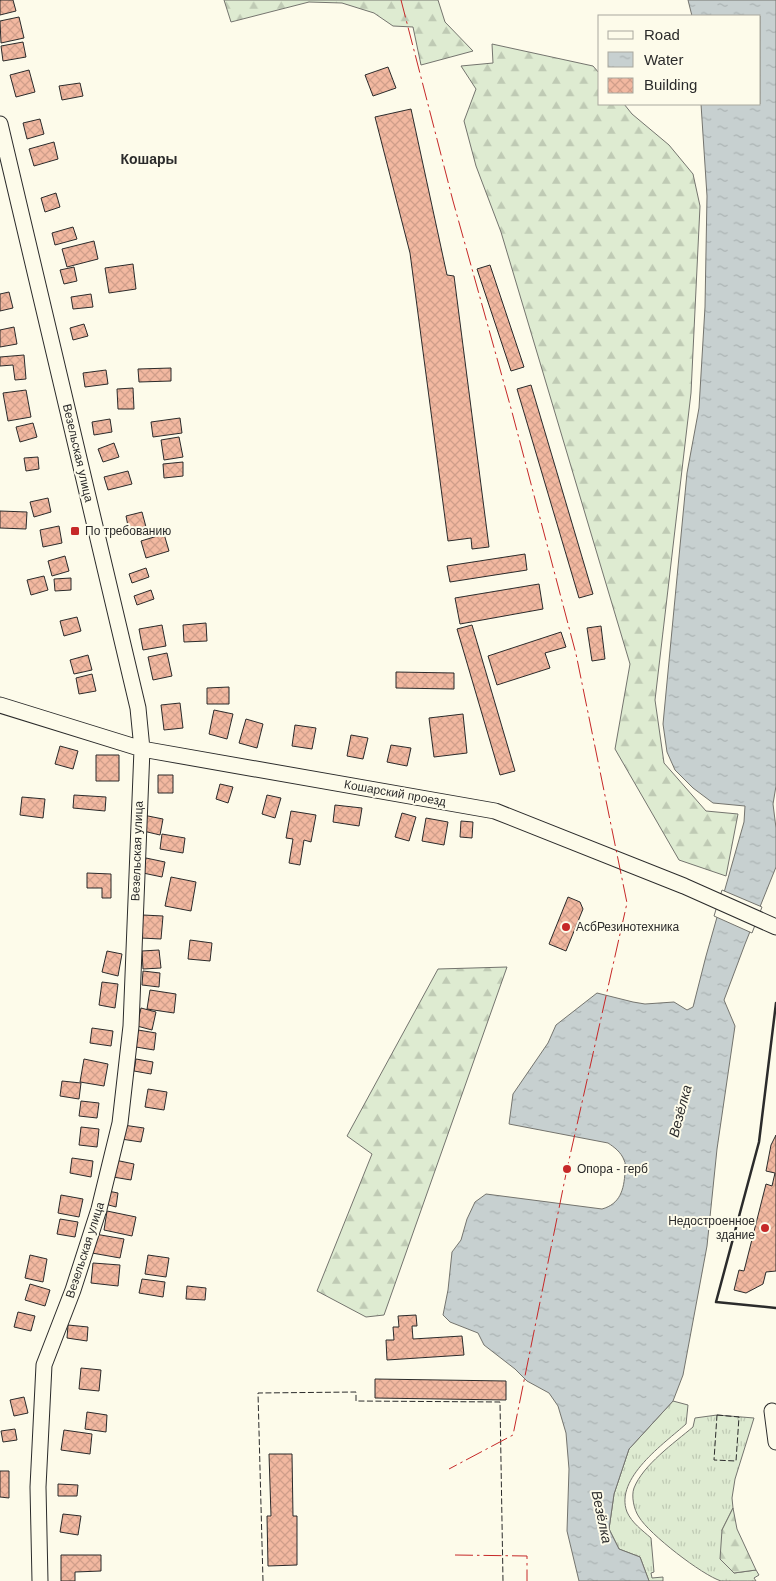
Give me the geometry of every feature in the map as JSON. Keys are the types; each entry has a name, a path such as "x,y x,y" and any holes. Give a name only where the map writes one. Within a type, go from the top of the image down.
{"street":[{"name":"Везельская улица","path":"0,124 138,708 142,749 131,1026 120,1123 99,1209 73,1290 44,1365 38,1487 40,1581"},
{"name":"Кошарский проезд","path":"0,705 142,749 496,811 684,886 776,927"},
{"path":"772,1411 776,1442"}],"green space":[{"path":"224,0 438,0 445,22 473,51 421,65 413,27 393,26 374,13 342,3 309,2 231,22"},
{"path":"492,44 593,66 598,72 598,105 625,105 632,114 669,145 693,174 700,206 691,393 655,700 664,763 706,811 738,814 726,876 679,860 615,749 630,664 501,232 476,166 464,121 476,89 461,66 493,63"},
{"path":"507,967 384,1315 366,1317 317,1291 372,1154 347,1136 438,969"},
{"path":"673,1401 688,1405 686,1424 655,1451 634,1474 625,1499 629,1516 651,1538 654,1572 651,1573 652,1578 663,1577 663,1581 649,1581 640,1557 619,1549 609,1529 614,1494 629,1449"},
{"path":"717,1415 754,1418 735,1479 732,1498 733,1508 722,1530 734,1573 756,1570 759,1575 754,1578 756,1581 721,1581 702,1571 653,1533 639,1517 634,1507 634,1488 644,1471 668,1447 693,1427 695,1418"},
{"path":"733,1508 737,1529 756,1570 734,1573 720,1559 722,1530"}],"water":[{"name":"Везёлка","path":"688,0 776,0 776,786 773,804 776,828 776,867 724,1000 735,1026 717,1149 707,1246 683,1375 673,1401 629,1449 614,1494 609,1529 619,1549 640,1557 649,1581 579,1581 567,1531 569,1469 566,1433 558,1406 549,1393 527,1381 484,1345 478,1333 450,1322 443,1315 452,1252 461,1240 467,1219 475,1202 486,1194 602,1209 617,1200 624,1185 625,1161 617,1150 608,1143 509,1124 513,1094 548,1043 556,1025 597,993 645,1004 674,1002 687,1010 693,1007 744,822 745,806 713,803 693,788 675,770 667,752 663,724 687,473 699,408 705,307 707,196 701,105 761,105 761,15 692,15"}],"pier":[{"path":"722,890 762,907 752,933 714,916"}],"building":[{"path":"0,0 13,0 16,11 0,15"},
{"path":"19,17 24,38 1,43 0,21"},
{"path":"23,42 26,57 3,61 1,46"},
{"path":"388,67 396,88 373,96 365,75"},
{"path":"29,70 35,92 16,97 10,75"},
{"path":"80,83 83,96 62,100 59,86"},
{"path":"411,109 447,275 454,276 489,547 472,549 471,538 448,541 410,253 375,117"},
{"path":"40,119 44,134 27,139 23,123"},
{"path":"54,142 58,159 34,166 29,149"},
{"path":"56,193 60,207 45,212 41,198"},
{"path":"73,227 77,239 55,245 52,233"},
{"path":"94,241 98,259 67,267 62,249"},
{"path":"133,264 136,289 109,293 105,268"},
{"path":"490,265 524,367 511,371 477,269"},
{"path":"74,267 77,281 64,284 60,270"},
{"path":"9,292 13,308 0,311 0,294"},
{"path":"91,294 93,307 73,309 71,297"},
{"path":"84,324 88,336 73,340 70,328"},
{"path":"14,327 17,344 0,347 0,330"},
{"path":"24,355 26,379 15,380 13,365 0,366 0,357"},
{"path":"171,368 171,381 139,382 138,369"},
{"path":"106,370 108,384 85,387 83,373"},
{"path":"531,385 593,594 579,598 517,389"},
{"path":"133,388 134,409 118,409 117,389"},
{"path":"26,390 31,417 8,421 3,393"},
{"path":"180,418 182,433 153,437 151,422"},
{"path":"110,419 112,432 94,435 92,422"},
{"path":"33,423 37,437 20,442 16,427"},
{"path":"179,437 183,457 164,460 161,440"},
{"path":"114,443 119,457 103,462 98,449"},
{"path":"38,457 39,469 26,471 24,458"},
{"path":"183,462 183,476 164,478 163,464"},
{"path":"128,471 132,484 108,490 104,477"},
{"path":"48,498 51,512 34,517 30,502"},
{"path":"0,511 27,512 26,529 0,528"},
{"path":"142,512 146,527 129,531 126,516"},
{"path":"59,526 62,543 43,547 40,530"},
{"path":"164,534 169,551 146,558 141,541"},
{"path":"525,554 527,570 450,582 447,566"},
{"path":"65,556 69,571 52,576 48,561"},
{"path":"146,568 149,577 132,583 129,574"},
{"path":"44,576 48,590 31,595 27,580"},
{"path":"71,578 71,590 55,591 54,579"},
{"path":"539,584 543,609 460,624 455,598"},
{"path":"151,590 154,599 137,605 134,596"},
{"path":"77,617 81,631 64,636 60,621"},
{"path":"206,623 207,641 184,642 183,625"},
{"path":"162,625 166,646 143,650 139,629"},
{"path":"472,625 515,771 500,775 457,629"},
{"path":"601,626 605,659 592,661 587,628"},
{"path":"561,632 566,647 545,653 550,668 497,685 488,656"},
{"path":"167,653 172,676 153,680 148,657"},
{"path":"88,655 92,670 74,674 70,660"},
{"path":"396,672 454,673 454,689 396,688"},
{"path":"92,674 96,691 79,694 76,678"},
{"path":"229,687 229,704 207,704 207,688"},
{"path":"180,703 183,728 164,730 161,705"},
{"path":"214,710 233,714 227,739 209,734"},
{"path":"463,714 467,753 434,757 429,718"},
{"path":"246,719 263,724 257,748 239,743"},
{"path":"295,725 316,728 312,749 292,746"},
{"path":"351,735 368,738 363,759 347,756"},
{"path":"391,745 411,748 407,766 387,762"},
{"path":"60,746 78,751 73,769 55,764"},
{"path":"96,755 119,755 119,781 96,781"},
{"path":"158,775 173,775 173,793 158,793"},
{"path":"220,784 233,787 228,803 216,799"},
{"path":"74,795 106,797 105,811 73,808"},
{"path":"267,795 281,798 275,818 262,814"},
{"path":"22,797 45,799 43,818 20,815"},
{"path":"335,805 362,808 359,826 333,822"},
{"path":"291,811 316,815 311,842 304,840 300,865 289,863 293,839 286,838"},
{"path":"402,813 416,817 409,841 395,837"},
{"path":"143,815 163,819 160,835 139,830"},
{"path":"426,818 448,822 444,845 422,841"},
{"path":"461,821 473,822 472,838 460,837"},
{"path":"162,834 185,838 183,853 160,849"},
{"path":"146,858 165,862 162,877 143,873"},
{"path":"87,873 111,874 111,898 102,898 102,888 87,888"},
{"path":"171,877 196,882 191,911 165,906"},
{"name":"АсбРезинотехника","path":"568,897 580,902 583,909 566,951 549,944"},
{"path":"143,915 163,916 161,939 141,938"},
{"path":"190,940 212,943 210,961 188,959"},
{"path":"159,950 161,968 143,969 142,951"},
{"path":"107,951 122,954 118,976 102,972"},
{"path":"143,971 160,973 159,987 142,985"},
{"path":"102,982 118,984 115,1008 99,1005"},
{"path":"150,990 176,994 174,1013 147,1009"},
{"path":"141,1008 156,1012 152,1030 137,1026"},
{"path":"92,1028 113,1031 111,1046 90,1043"},
{"path":"138,1030 156,1033 154,1050 136,1047"},
{"path":"84,1059 108,1064 104,1086 80,1082"},
{"path":"136,1059 153,1062 151,1074 134,1071"},
{"path":"62,1081 81,1083 79,1099 60,1096"},
{"path":"148,1089 167,1092 164,1110 145,1107"},
{"path":"81,1101 99,1103 97,1118 79,1116"},
{"path":"123,1125 144,1128 141,1142 121,1139"},
{"path":"81,1127 99,1129 97,1147 79,1145"},
{"name":"Недостроенное здание","path":"776,1135 776,1271 766,1272 763,1284 746,1293 734,1290 739,1270 744,1271 766,1184 772,1186 775,1173 766,1171 771,1145"},
{"path":"72,1158 93,1161 91,1177 70,1173"},
{"path":"115,1160 134,1164 131,1180 113,1177"},
{"path":"108,1191 118,1193 116,1207 105,1204"},
{"path":"61,1195 83,1199 79,1217 58,1213"},
{"path":"107,1211 136,1217 132,1236 104,1230"},
{"path":"60,1219 78,1222 75,1237 57,1234"},
{"path":"95,1234 124,1239 120,1258 92,1253"},
{"path":"30,1255 47,1259 43,1282 25,1278"},
{"path":"148,1255 169,1258 166,1277 145,1274"},
{"path":"93,1263 120,1265 118,1286 91,1283"},
{"path":"142,1279 165,1282 163,1297 139,1293"},
{"path":"30,1284 50,1290 45,1306 25,1300"},
{"path":"187,1286 206,1288 205,1300 186,1299"},
{"path":"18,1312 35,1316 31,1331 14,1327"},
{"path":"416,1315 417,1326 412,1326 413,1339 462,1336 464,1355 387,1360 386,1340 394,1340 393,1327 399,1327 398,1316"},
{"path":"68,1325 88,1327 87,1341 67,1338"},
{"path":"81,1368 101,1370 99,1391 79,1389"},
{"path":"375,1379 506,1381 506,1400 375,1398"},
{"path":"24,1397 28,1413 14,1416 10,1400"},
{"path":"87,1412 107,1415 106,1432 85,1429"},
{"path":"15,1429 17,1440 3,1442 1,1431"},
{"path":"64,1430 92,1434 90,1454 61,1450"},
{"path":"269,1454 292,1454 293,1516 297,1516 297,1565 268,1566 267,1516 271,1516"},
{"path":"0,1471 9,1471 9,1498 0,1497"},
{"path":"58,1484 78,1485 77,1496 58,1496"},
{"path":"63,1514 81,1516 78,1535 60,1532"},
{"path":"61,1555 101,1555 101,1571 75,1572 75,1581 61,1581"}],"fence":[{"path":"263,1581 258,1393 356,1392 356,1401 500,1402 503,1581"},
{"path":"717,1415 739,1417 736,1461 714,1460 717,1415"}],"wall":[{"path":"776,1003 759,1142 716,1302 776,1308"}],"power":[{"path":"401,0 453,201 512,412 576,654 627,903 567,1169 513,1435 449,1469"},
{"path":"455,1555 527,1556 527,1581"}],"place":[{"name":"По требованию","path":"75,531"},
{"name":"АсбРезинотехника","path":"566,927"},
{"name":"Опора - герб","path":"567,1169"},
{"name":"Недостроенное здание","path":"765,1228"}],"district":[{"name":"Кошары","path":"149,159"}]}
